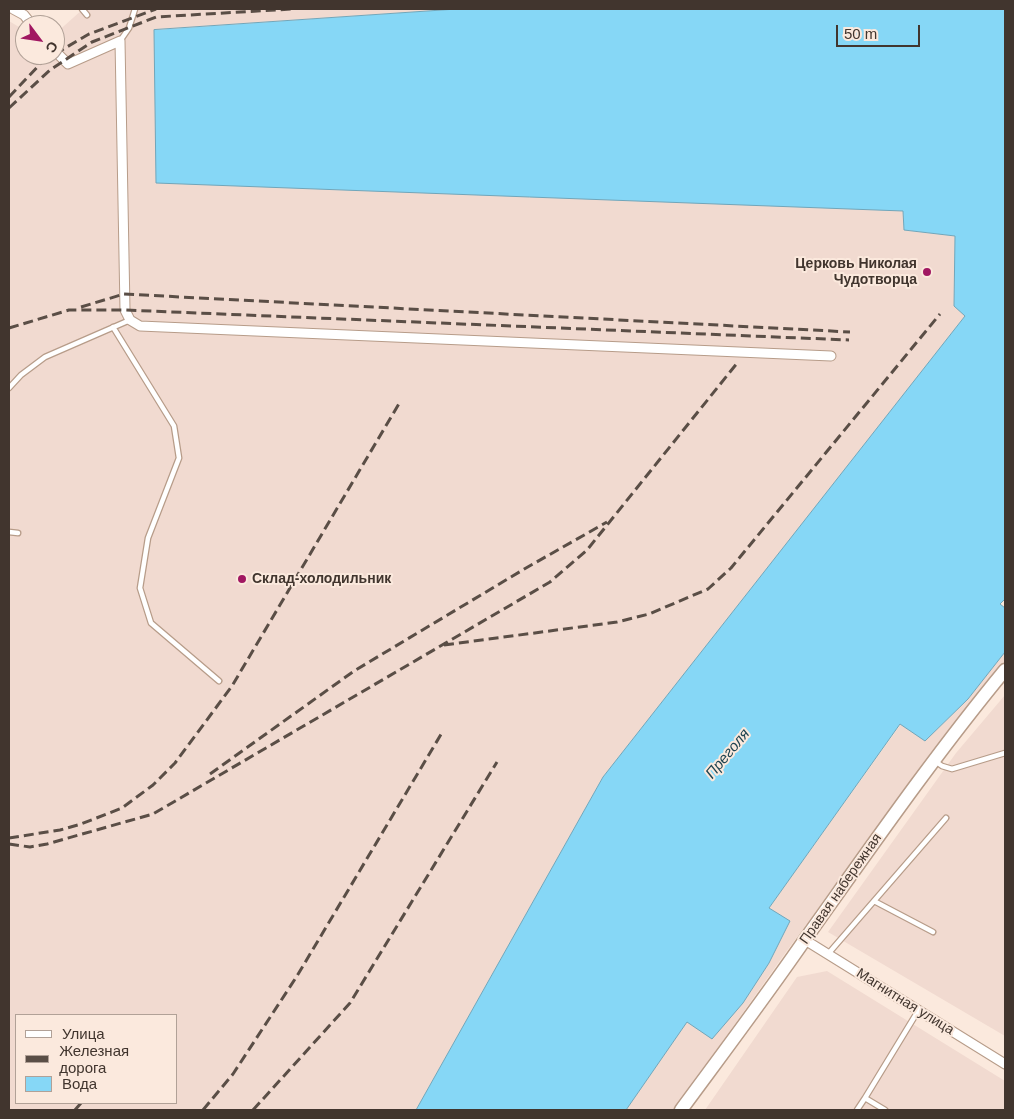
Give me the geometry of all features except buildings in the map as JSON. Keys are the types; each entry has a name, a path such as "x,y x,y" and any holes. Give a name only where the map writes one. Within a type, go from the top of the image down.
{"main road":[{"name":"Правая набережная","path":"682,1110 896,810 1005,670"}],"street":[{"path":"65,61 68,64 120,41 125,310 130,320 140,326 831,356"},
{"name":"Магнитная улица","path":"805,940 1005,1064"}],"lane":[{"path":"82,9 87,15"},
{"path":"120,41 129,28 134,9"},
{"path":"9,388 21,374 45,357 130,320"},
{"path":"113,327 174,426 179,458 148,538 140,588 151,623 219,681"},
{"path":"9,532 18,533"},
{"path":"934,761 952,769 1005,753"},
{"path":"828,954 946,818"},
{"path":"874,901 933,932"},
{"path":"857,1110 918,1011"},
{"path":"865,1098 885,1110"}],"shaded area":[{"path":"83,9 457,9 154,30 903,211 904,230 955,236 954,305 966,315 603,777 416,1110 9,1110 9,21 15,25 15,65 65,65 65,25"},
{"path":"1005,652 1005,663 936,749 786,952 674,1110 626,1110 687,1022 743,1003 769,963 789,922 769,908 901,724 926,740 968,699"},
{"path":"1005,695 1005,1036 828,932 956,753"},
{"path":"827,971 1005,1081 1005,1110 705,1110 797,977"}],"water":[{"name":"Преголя","path":"457,9 1005,9 1005,599 1000,604 1005,608 1005,652 968,699 925,741 900,724 769,908 790,921 769,963 743,1003 712,1039 687,1022 626,1110 416,1110 603,777 965,316 954,306 955,236 904,230 903,211 156,183 154,30"}],"railway":[{"path":"65,48 89,34 156,9"},
{"path":"9,108 50,70 92,42 156,17 292,9"},
{"path":"9,97 39,65"},
{"path":"81,307 124,294 850,332"},
{"path":"9,328 69,310 125,310 849,340"},
{"path":"444,645 617,622 649,614 708,589 731,568 940,314"},
{"path":"9,844 30,847 47,844 153,814 550,582 587,550 738,362"},
{"path":"9,838 60,830 122,808 153,785 175,763 232,686 400,402"},
{"path":"210,774 354,671 607,522"},
{"path":"203,1110 233,1074 297,976 443,731"},
{"path":"253,1110 350,1003 497,762"},
{"path":"75,1110 80,1104"}],"place":[{"name":"Церковь Николая Чудотворца","path":"927,272"},
{"name":"Склад-холодильник","path":"242,579"}]}
